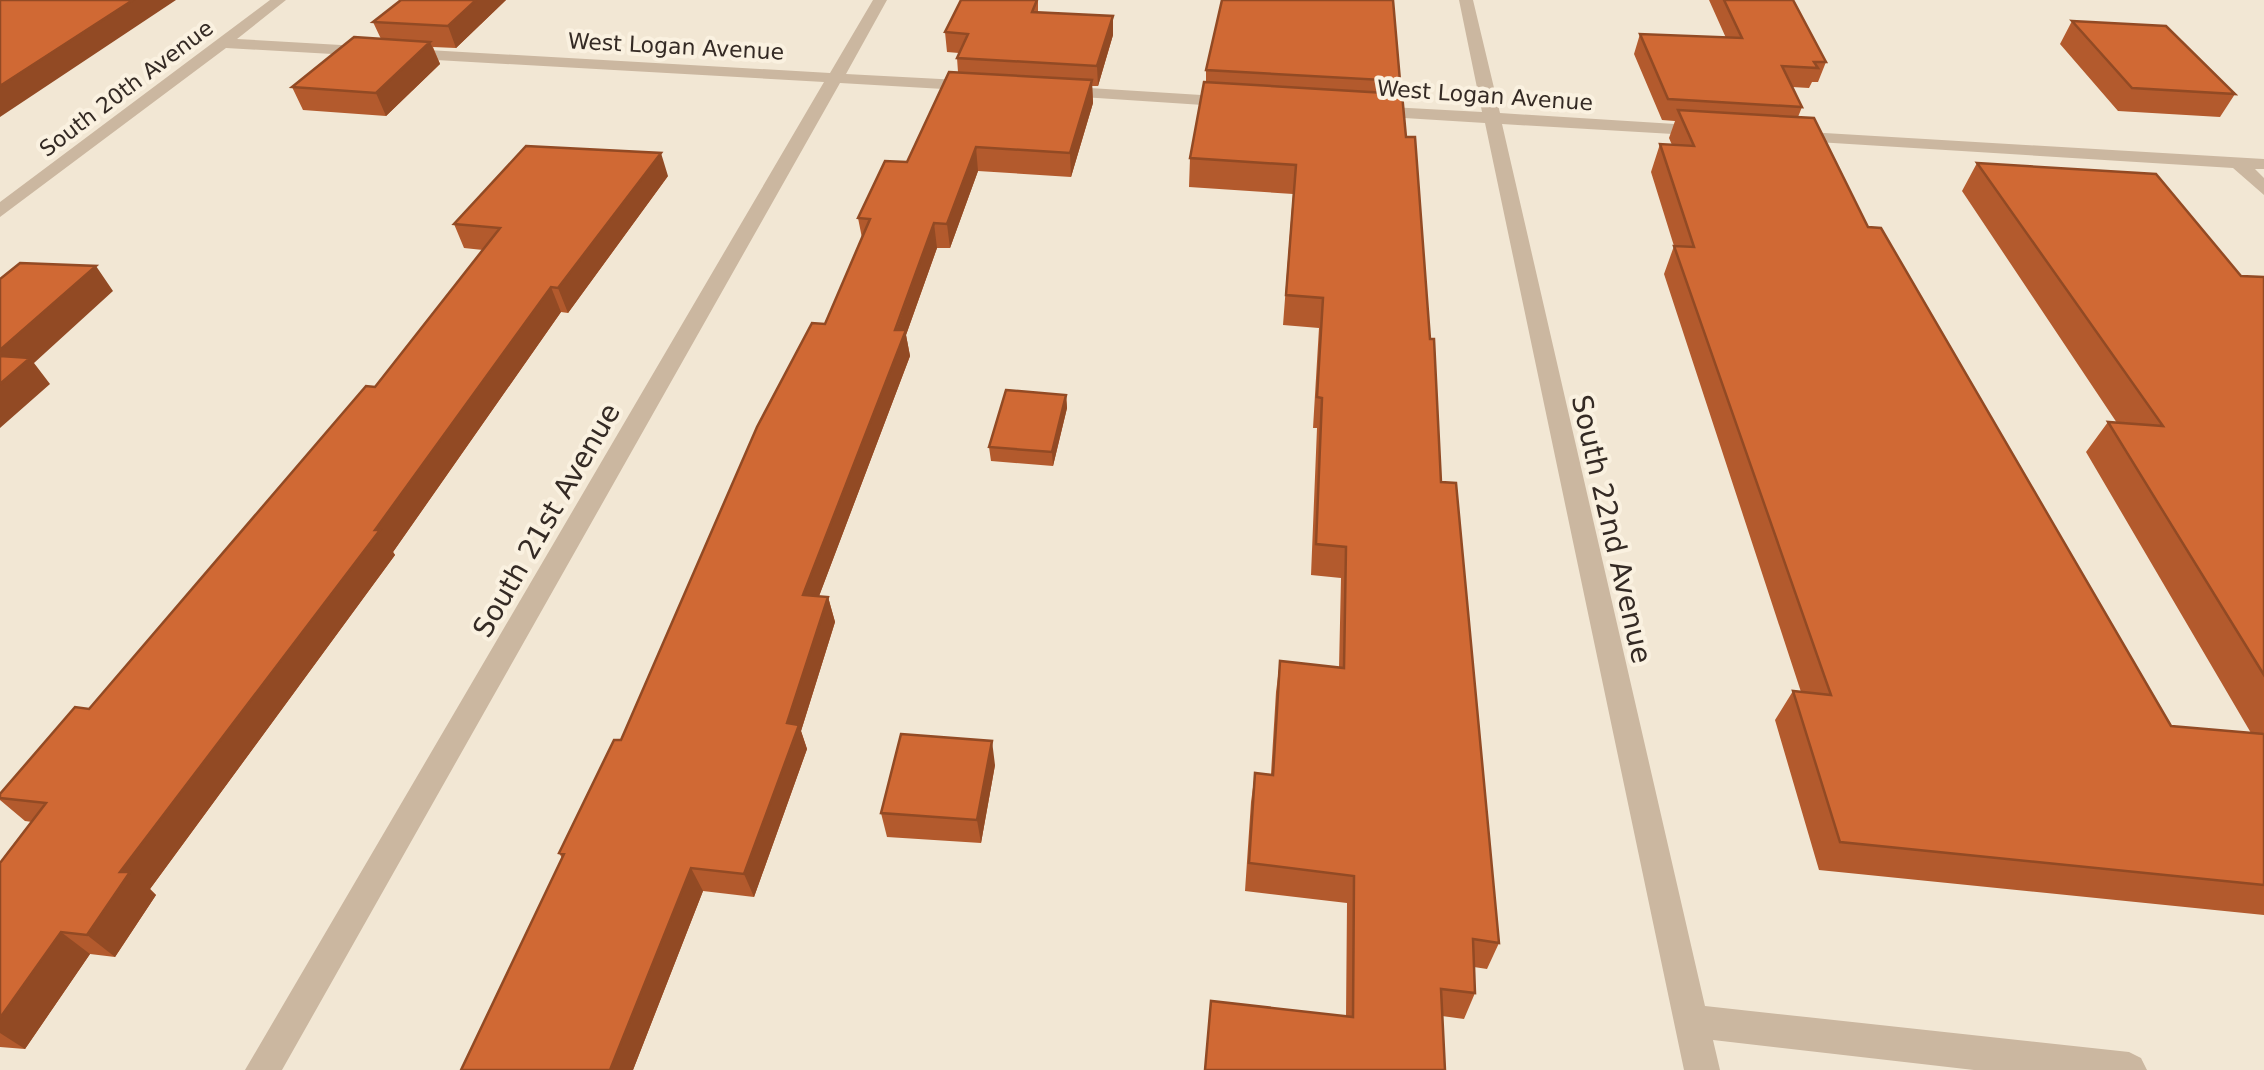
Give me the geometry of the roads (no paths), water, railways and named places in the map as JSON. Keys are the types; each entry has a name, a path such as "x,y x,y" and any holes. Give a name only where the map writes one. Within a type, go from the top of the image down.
{"street":[{"name":"South 20th Avenue","path":"0,210 278,0"},
{"name":"South 21st Avenue","path":"263,1070 880,0"},
{"name":"South 22nd Avenue","path":"1466,0 1702,1070"},
{"name":"West Logan Avenue","path":"224,43 994,87"},
{"path":"1034,90 1252,103"},
{"name":"West Logan Avenue","path":"1350,109 1726,132"},
{"path":"1765,134 2264,164"},
{"path":"2239,163 2264,189"},
{"path":"1692,1021 2128,1070"}]}
